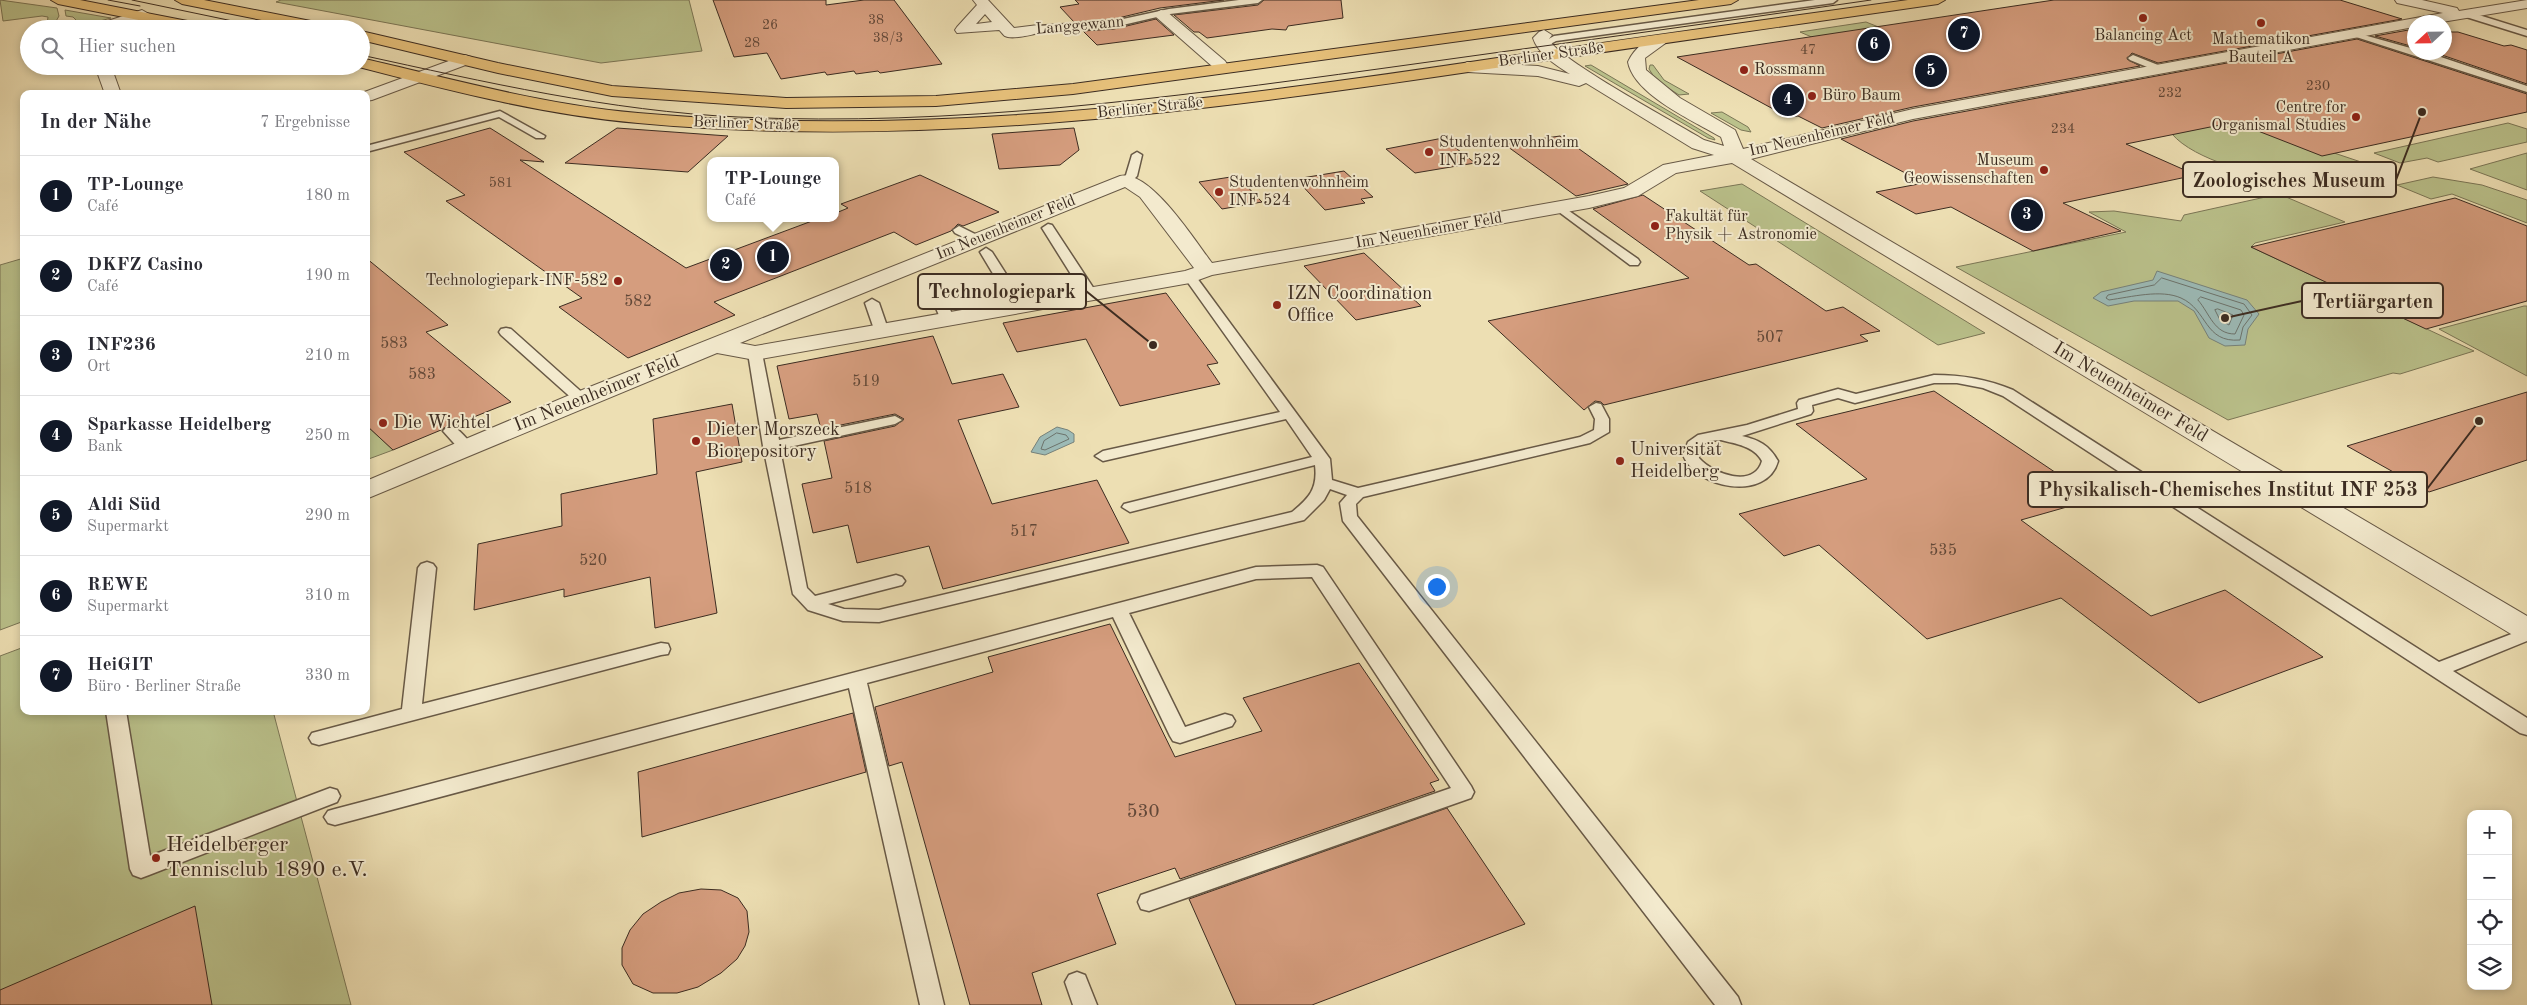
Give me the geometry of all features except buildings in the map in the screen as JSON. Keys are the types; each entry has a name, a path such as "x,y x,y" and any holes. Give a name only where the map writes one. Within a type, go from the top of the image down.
{"main road":[{"path":"58,0 168,20"},
{"path":"182,0 285,20"},
{"name":"Berliner Straße","path":"370,37 465,60 612,91 668,97 786,104 936,101 1073,89 1731,0"},
{"name":"Berliner Straße","path":"370,65 564,108 636,118 714,124 845,128 986,122 1162,108 1286,93 1467,67 1548,43 1574,51 1938,0"}],"street":[{"name":"Im Neuenheimer Feld","path":"2402,0 2466,14"},
{"name":"Im Neuenheimer Feld","path":"2432,0 2466,14"},
{"name":"Langgewann","path":"1002,25 962,30 983,3 1010,33 1038,29"},
{"name":"Im Neuenheimer Feld","path":"2452,17 2527,4"},
{"path":"124,20 142,14"},
{"path":"1161,14 1219,64"},
{"name":"Berliner Straße","path":"1504,31 1548,43 1569,22"},
{"name":"Im Neuenheimer Feld","path":"717,346 755,353 1020,308 1559,207 1631,192 1670,169 1778,148 1837,131 1930,110 2407,25"},
{"name":"Im Neuenheimer Feld","path":"1662,39 1645,49 1636,61 1636,68 1640,76 1657,90 1729,134 1735,153 1732,156"},
{"name":"Im Neuenheimer Feld","path":"1548,43 1609,89 1698,144 1732,156 2527,632"},
{"path":"1574,51 1603,68"},
{"path":"370,95 465,60"},
{"name":"Im Neuenheimer Feld","path":"1467,67 1538,72 1609,89"},
{"path":"106,75 112,90"},
{"name":"Im Neuenheimer Feld","path":"1624,80 1657,90"},
{"path":"1127,180 1147,193 1199,273"},
{"name":"Im Neuenheimer Feld","path":"370,489 458,440 581,399 1127,180"}],"lane":[{"name":"Langgewann","path":"1038,29 1114,24 1161,14 1258,0"},
{"path":"1548,43 1833,0"},
{"name":"Im Neuenheimer Feld","path":"2466,14 2527,33"},
{"path":"2356,34 2407,50"},
{"path":"2134,58 2160,68"},
{"path":"2439,60 2527,89"},
{"path":"370,149 500,114 540,136"},
{"path":"1127,180 1131,176 1137,154"},
{"path":"1559,207 1634,262"},
{"path":"1048,228 1091,295"},
{"path":"974,241 1020,308"},
{"path":"755,353 799,590 814,606 843,615 879,616 1298,516 1316,501 1326,483 1322,459 1290,414 1199,273"},
{"path":"930,280 948,320"},
{"path":"872,303 882,332"},
{"path":"506,332 581,399"},
{"path":"1724,436 1738,438 1762,448 1769,456 1772,464 1769,471 1757,478 1738,481 1710,474 1695,464 1690,452 1696,442 1703,438 1724,436 1767,425 1806,411 1804,402 1838,393 1855,399 1934,379 1957,379 1987,384 2019,400 2527,728"},
{"path":"1326,483 1357,493 1585,440 1601,432 1602,419 1596,407"},
{"path":"1103,456 1290,414"},
{"path":"771,446 895,420"},
{"path":"1130,507 1322,459"},
{"path":"1357,493 1348,503 1349,517 1729,1005"},
{"path":"411,713 428,568"},
{"path":"335,817 1256,573 1317,571 1464,792 1149,902"},
{"path":"814,606 824,598 896,581"},
{"path":"1118,609 1180,736 1225,721"},
{"path":"2437,670 2527,632"},
{"path":"319,738 661,648"},
{"path":"857,679 932,1005"},
{"path":"117,715 141,869 330,796"},
{"path":"1077,982 1085,1005"}],"green space":[{"path":"0,0 57,8 59,16 57,20 48,20 48,17 42,16 3,21"},
{"path":"281,0 689,0 702,51 601,63 276,2"},
{"path":"65,10 111,18 104,20 76,20 73,17 66,16"},
{"path":"1866,22 1881,28 1814,38 1800,32"},
{"path":"1591,65 1715,140 1708,138 1585,66"},
{"path":"1650,65 1653,65 1664,80 1689,94 1679,95 1656,80 1649,69"},
{"path":"2206,110 2364,163 2372,164 2354,171 2339,165 2309,171 2321,177 2290,177 2292,179 2262,175 2228,166 2195,152 2172,134"},
{"path":"1722,112 1748,127 1751,132 1741,130 1711,113"},
{"path":"2508,123 2527,129 2527,142 2438,162 2427,158 2400,163 2374,153"},
{"path":"2527,153 2527,190 2470,169"},
{"path":"2433,177 2482,185 2527,200 2527,223 2452,194 2431,199 2397,185"},
{"path":"1742,184 1985,333 1938,345 1700,191"},
{"path":"2279,194 2345,222 2255,243 2251,247 2474,351 2400,374 2393,373 2228,420 1956,267 2126,232 2089,212 2114,211 2181,221 2184,215"},
{"path":"20,259 20,622 0,630 0,265"},
{"path":"2527,306 2527,376 2439,329"},
{"path":"370,429 393,450 370,459"},
{"name":"Heidelberger Tennisclub 1890 e.V.","path":"20,648 20,715 274,715 351,1005 0,1005 0,656"}],"water":[{"path":"2157,271 2247,300 2259,314 2248,329 2245,345 2225,346 2209,338 2194,311 2178,301 2134,301 2108,306 2093,298 2101,292 2153,280"},
{"path":"1057,427 1074,434 1074,442 1045,455 1031,452 1040,437"}],"tram line":[{"path":"108,0 140,6"},
{"path":"132,0 228,20"},
{"path":"370,57 548,94 643,109 738,117 899,118 979,114 1139,100 1378,69 1871,0"}],"place":[{"name":"Balancing Act","path":"2143,18"},
{"name":"Mathematikon Bauteil A","path":"2261,23"},
{"name":"HeiGIT","path":"1964,34"},
{"name":"REWE","path":"1874,45"},
{"name":"Rossmann","path":"1744,70"},
{"name":"Aldi Süd","path":"1931,71"},
{"name":"Büro Baum","path":"1812,96"},
{"name":"Sparkasse Heidelberg","path":"1788,100"},
{"name":"Zoologisches Museum","path":"2422,112"},
{"name":"Centre for Organismal Studies","path":"2356,117"},
{"name":"Studentenwohnheim INF 522","path":"1429,152"},
{"name":"Museum Geowissenschaften","path":"2044,170"},
{"name":"Studentenwohnheim INF 524","path":"1219,192"},
{"name":"INF236","path":"2027,215"},
{"name":"Fakultät für Physik + Astronomie","path":"1655,226"},
{"name":"TP-Lounge","path":"773,257"},
{"name":"DKFZ Casino","path":"726,265"},
{"name":"Technologiepark-INF-582","path":"618,281"},
{"name":"IZN Coordination Office","path":"1277,305"},
{"name":"Tertiärgarten","path":"2225,318"},
{"name":"Technologiepark","path":"1153,345"},
{"name":"Physikalisch-Chemisches Institut INF 253","path":"2479,421"},
{"name":"Die Wichtel","path":"383,423"},
{"name":"Dieter Morszeck Biorepository","path":"696,441"},
{"name":"Universität Heidelberg","path":"1620,461"},
{"name":"Heidelberger Tennisclub 1890 e.V.","path":"156,858"}]}
